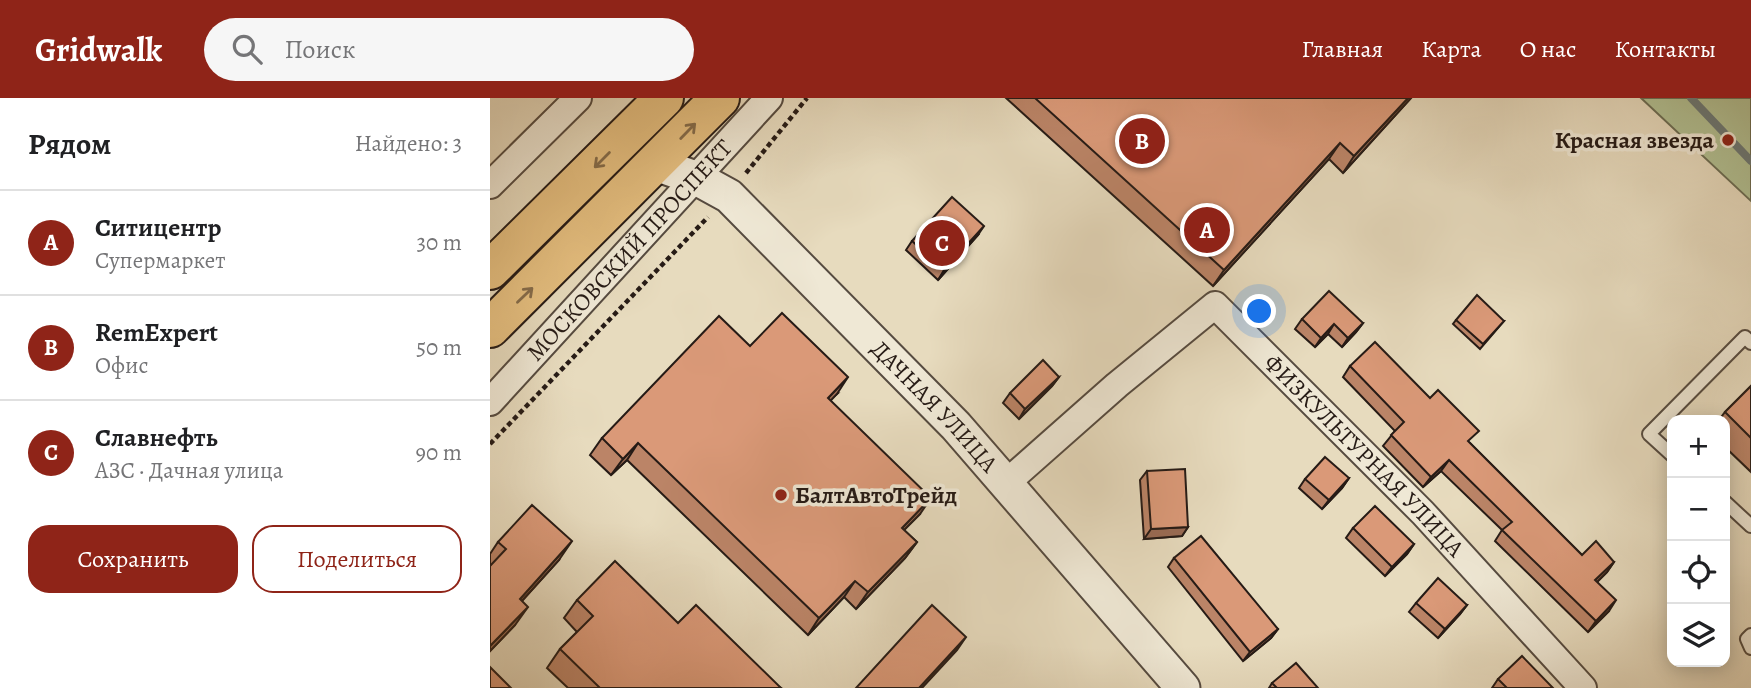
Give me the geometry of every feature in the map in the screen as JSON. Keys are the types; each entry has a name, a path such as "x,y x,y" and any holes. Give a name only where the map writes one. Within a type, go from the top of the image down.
{"main road":[{"path":"490,270 664,98"},
{"name":"МОСКОВСКИЙ ПРОСПЕКТ","path":"490,328 720,98"}],"street":[{"path":"490,185 578,98"},
{"name":"МОСКОВСКИЙ ПРОСПЕКТ","path":"490,402 698,179 769,98"},
{"name":"ДАЧНАЯ УЛИЦА","path":"656,164 698,179 729,195 956,426 1183,688"},
{"name":"ФИЗКУЛЬТУРНАЯ УЛИЦА","path":"1005,484 1117,385 1215,305 1423,513 1583,688"}],"lane":[{"path":"1668,415 1745,337 1751,342"},
{"path":"1667,416 1649,434 1667,450"},
{"path":"1730,507 1751,526"},
{"path":"1751,635 1748,639 1751,648"}],"path":[{"path":"490,444 729,195 807,98"}],"green space":[{"name":"Красная звезда","path":"1641,98 1751,98 1751,201"}],"building":[{"path":"1035,98 1408,98 1354,156 1340,143 1224,270"},
{"path":"952,197 984,226 944,270 912,241"},
{"path":"1329,291 1363,323 1348,338 1334,324 1321,338 1302,319"},
{"path":"1477,295 1504,321 1483,344 1456,320"},
{"name":"БалтАвтоТрейд","path":"782,313 848,377 828,398 931,498 902,528 917,542 868,592 855,581 819,618 638,443 623,459 602,438 719,316 750,346"},
{"path":"1375,342 1430,398 1438,390 1479,431 1468,441 1582,555 1596,541 1614,562 1595,580 1616,600 1596,621 1502,530 1512,522 1449,460 1431,477 1391,435 1404,422 1350,366"},
{"path":"1043,360 1059,377 1025,409 1010,393"},
{"path":"1751,386 1751,438 1730,415 1725,412"},
{"path":"1325,457 1349,478 1329,500 1305,479"},
{"path":"1185,469 1188,527 1151,529 1147,471"},
{"path":"532,505 572,541 520,599 528,607 490,646 490,566 506,549 498,542"},
{"path":"1375,506 1414,544 1392,567 1353,528"},
{"path":"1201,536 1278,629 1250,652 1174,558"},
{"path":"615,561 678,623 696,605 781,688 600,688 560,649 593,616 577,600"},
{"path":"1438,578 1467,605 1445,629 1416,603"},
{"path":"932,605 966,637 919,688 856,688"},
{"path":"1522,656 1553,688 1507,688 1498,679"},
{"path":"1296,663 1318,688 1277,688 1272,683"},
{"path":"490,667 511,688 490,688"}],"waterway":[{"path":"1691,98 1751,161"}],"place":[{"name":"Красная звезда","path":"1728,140"},
{"name":"RemExpert","path":"1142,141"},
{"name":"Ситицентр","path":"1207,230"},
{"name":"Славнефть","path":"942,243"},
{"name":"БалтАвтоТрейд","path":"781,495"}]}
